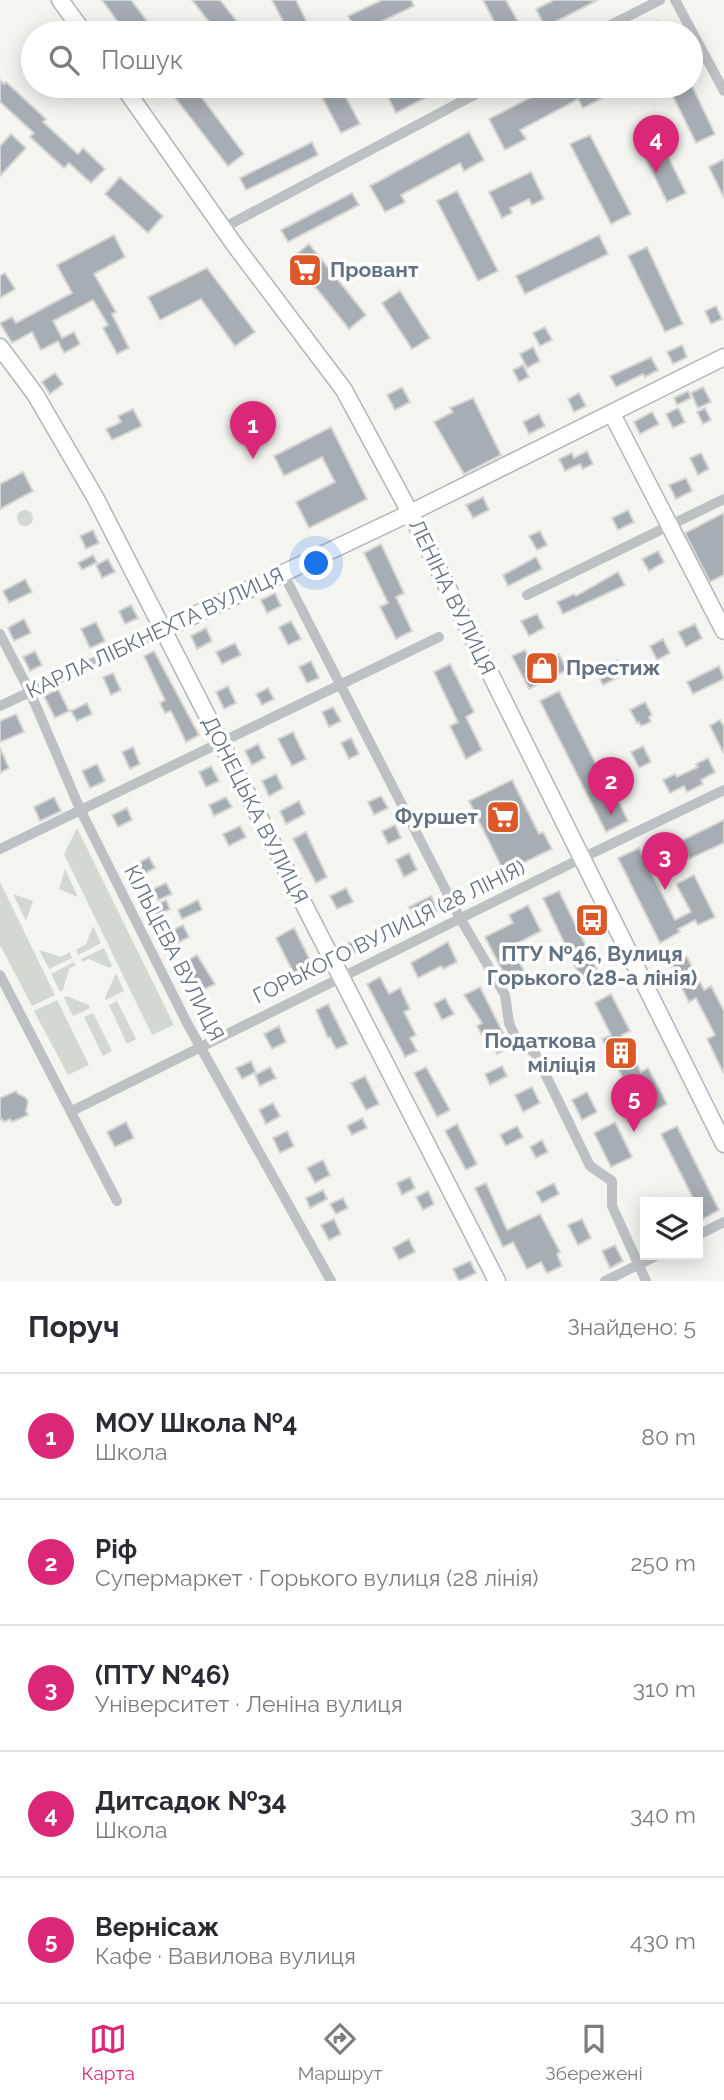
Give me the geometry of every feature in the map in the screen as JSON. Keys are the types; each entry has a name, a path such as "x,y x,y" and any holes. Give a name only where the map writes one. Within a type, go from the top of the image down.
{"street":[{"path":"60,0 75,21"},
{"path":"619,21 660,0"},
{"path":"675,0 686,21"},
{"path":"703,52 724,91"},
{"name":"ЛЕНІНА ВУЛИЦЯ","path":"131,98 223,228 344,390 410,513 724,1144"},
{"path":"223,228 468,98"},
{"name":"ДОНЕЦЬКА ВУЛИЦЯ","path":"0,347 34,394 95,497 497,1281"},
{"name":"КАРЛА ЛІБКНЕХТА ВУЛИЦЯ","path":"0,706 410,513 724,357"},
{"path":"612,414 724,631"},
{"path":"527,595 724,499"},
{"path":"284,573 460,918 505,995 509,1023 517,1041 535,1053 590,1166 612,1181 612,1206 646,1281"},
{"name":"КІЛЬЦЕВА ВУЛИЦЯ","path":"0,634 30,692 80,809 200,1048 331,1281"},
{"path":"0,849 439,637"},
{"name":"ГОРЬКОГО ВУЛИЦЯ (28 ЛIНIЯ)","path":"72,1111 724,790"},
{"path":"0,975 117,1201"},
{"path":"703,1232 724,1222"},
{"path":"605,1281 648,1260"}],"shaded area":[{"path":"25,510 31,512 31,524 25,526 19,524 17,518 19,512"},
{"path":"77,828 174,1025 152,1035 64,854"},
{"path":"65,869 78,897 59,889"},
{"path":"0,882 55,995 32,1006 0,945"},
{"path":"13,894 33,901 26,921"},
{"path":"93,926 101,943 78,955 76,950 86,944"},
{"path":"104,948 112,966 110,968 89,959 82,962 81,959"},
{"path":"39,950 61,957 70,952 72,958 49,969"},
{"path":"74,962 76,965 69,969 60,992 51,974"},
{"path":"116,973 124,991 106,1000 105,998"},
{"path":"66,996 89,1005 90,1008 73,1016 64,998"},
{"path":"57,1000 89,1065 68,1075 34,1011"},
{"path":"117,1001 136,1039 127,1044 109,1005"},
{"path":"93,1013 112,1051 103,1056 84,1017"}],"building":[{"path":"102,0 131,0 147,21 117,21"},
{"path":"192,0 220,0 237,21 209,21"},
{"path":"272,0 296,0 306,21 283,21"},
{"path":"382,0 411,0 414,6 382,21 351,21 348,16"},
{"path":"483,0 506,0 517,21 494,21"},
{"path":"554,0 598,0 557,21 542,21 536,9"},
{"path":"0,80 4,84 6,82 46,119 43,122 78,154 83,148 105,169 91,183 69,163 64,168 30,137 34,133 0,102"},
{"path":"175,98 202,98 244,154 228,166"},
{"path":"322,98 346,98 360,124 341,133"},
{"path":"388,98 425,98 396,113"},
{"path":"530,98 602,98 583,108 578,99 520,130 526,139 505,150 489,119"},
{"path":"674,98 698,98 715,134 696,143"},
{"path":"469,132 484,160 464,171 460,163 401,195 405,202 385,212 370,186"},
{"path":"11,134 26,148 0,176 0,146"},
{"path":"657,134 686,193 667,202 638,143"},
{"path":"590,135 631,214 611,224 570,144"},
{"path":"312,142 318,155 246,190 240,178"},
{"path":"724,159 724,198 709,167"},
{"path":"531,172 544,199 532,205 529,199 510,208 512,213 502,218 489,192"},
{"path":"120,177 163,216 148,233 105,194"},
{"path":"457,191 498,271 478,281 437,201"},
{"path":"352,193 359,205 288,242 281,230"},
{"path":"114,235 125,257 94,274 116,312 112,314 129,348 117,354 103,328 108,325 93,300 53,321 62,338 74,332 80,344 64,353 58,341 41,350 32,332 12,343 0,323 12,317 16,323 72,293 57,265"},
{"path":"599,235 608,254 525,294 516,276"},
{"path":"309,244 366,315 349,329 292,258"},
{"path":"647,247 683,324 665,332 628,256"},
{"path":"207,268 255,332 235,346 201,299 160,320 148,297"},
{"path":"5,273 15,289 0,298 0,276"},
{"path":"400,291 430,338 412,349 382,303"},
{"path":"716,306 722,319 711,324 705,311"},
{"path":"545,327 552,340 540,346 533,333"},
{"path":"682,345 687,357 673,364 667,352"},
{"path":"533,347 540,361 527,368 520,354"},
{"path":"651,357 658,370 616,387 610,376"},
{"path":"523,365 529,377 519,382 513,370"},
{"path":"55,373 63,384 50,394 42,382"},
{"path":"402,387 410,402 395,410 387,395"},
{"path":"703,387 711,402 698,408 691,393"},
{"path":"688,391 691,398 677,405 674,398"},
{"path":"579,393 586,406 574,412 568,399"},
{"path":"473,398 501,455 464,474 434,422 453,412 450,408"},
{"path":"678,408 685,422 673,428 666,414"},
{"path":"705,408 711,420 703,424 697,412"},
{"path":"133,409 142,426 112,440 106,429 121,422 118,416"},
{"path":"652,412 659,424 640,434 634,422"},
{"path":"539,414 545,426 529,434 523,422"},
{"path":"331,427 367,499 309,528 296,502 335,482 322,457 284,476 274,456"},
{"path":"587,451 593,464 583,469 580,464 565,471 559,459 572,453 574,458"},
{"path":"701,453 709,469 698,475 690,458"},
{"path":"23,472 33,491 0,509 0,484"},
{"path":"686,478 692,491 676,499 669,485"},
{"path":"483,497 489,510 473,518 466,505"},
{"path":"628,510 634,522 618,530 612,518"},
{"path":"724,513 724,575 710,582 685,533"},
{"path":"93,530 99,543 86,549 80,536"},
{"path":"540,531 547,545 537,550 529,536"},
{"path":"381,544 404,593 396,597 412,631 396,639 380,607 388,603 364,553"},
{"path":"658,551 664,562 649,571 642,559"},
{"path":"93,555 97,562 82,570 78,563"},
{"path":"536,557 542,569 508,586 503,575"},
{"path":"108,559 115,572 102,578 96,565"},
{"path":"618,572 625,585 563,614 557,602 574,594 576,596"},
{"path":"25,579 32,592 9,603 3,591"},
{"path":"275,593 281,606 267,613 261,600"},
{"path":"131,605 138,618 125,624 119,611"},
{"path":"537,614 544,628 529,636 521,621"},
{"path":"24,619 31,633 14,641 8,628"},
{"path":"291,621 301,639 288,645 279,627"},
{"path":"96,622 105,641 90,648 81,629"},
{"path":"695,624 702,638 686,647 678,632"},
{"path":"206,628 212,641 197,649 191,636"},
{"path":"663,639 670,653 657,660 650,646"},
{"path":"235,643 241,655 222,664 216,652"},
{"name":"Престиж","path":"525,650 533,667 559,654 567,670 529,689 512,656"},
{"path":"35,651 42,665 30,671 23,657"},
{"path":"154,651 199,735 186,742 172,713 165,713 160,703 165,700 144,656"},
{"path":"618,660 625,674 603,685 596,671"},
{"path":"311,661 319,678 307,683 299,667"},
{"path":"450,664 474,712 466,717 482,750 466,759 450,726 458,722 434,672"},
{"path":"719,666 724,679 693,694 687,682"},
{"path":"113,673 121,690 111,695 103,677"},
{"path":"228,686 236,703 224,709 216,692"},
{"path":"268,688 274,699 262,705 256,694"},
{"path":"58,689 69,711 55,718 44,696"},
{"path":"559,691 614,800 617,798 628,821 606,832 540,701"},
{"path":"645,702 652,715 649,717 651,722 641,726 630,710"},
{"path":"87,703 92,714 77,721 71,711"},
{"path":"333,707 341,721 329,727 322,712"},
{"path":"16,714 24,732 0,742 0,721"},
{"path":"720,720 724,727 724,754 710,726"},
{"path":"293,732 306,759 292,766 278,739"},
{"path":"351,738 359,754 349,759 341,743"},
{"path":"258,744 265,758 252,765 245,751"},
{"path":"643,746 651,762 639,768 631,752"},
{"path":"133,747 140,764 130,769 122,752"},
{"path":"0,748 9,768 0,773"},
{"path":"708,758 715,772 701,780 703,784 687,792 684,786 670,793 663,780 698,767 696,764"},
{"path":"97,764 105,781 90,788 82,771"},
{"path":"211,766 219,781 206,787 199,772"},
{"path":"276,774 283,788 269,796 262,781"},
{"name":"Фуршет","path":"512,780 539,834 543,832 552,849 504,872 469,801"},
{"path":"381,796 388,808 374,815 368,802"},
{"path":"54,797 61,811 40,821 34,807"},
{"path":"226,797 232,807 214,816 209,805"},
{"path":"299,801 305,814 286,824 280,811"},
{"path":"127,808 132,820 118,827 112,815"},
{"path":"724,820 724,843 689,859 681,841"},
{"path":"395,825 401,838 388,844 382,831"},
{"path":"240,826 246,837 229,846 223,834"},
{"path":"306,832 327,877 316,883 293,839"},
{"path":"639,848 675,920 691,912 676,884 694,875 715,917 698,925 695,920 660,943 618,858"},
{"path":"409,853 417,870 404,877 396,860"},
{"path":"149,857 155,868 142,875 136,864"},
{"path":"166,883 172,894 158,900 153,889"},
{"path":"346,888 353,902 337,909 330,896"},
{"path":"559,891 600,975 583,983 543,898"},
{"path":"431,896 438,911 417,922 409,907"},
{"path":"166,900 170,909 157,916 152,907"},
{"path":"198,900 202,910 182,919 178,910"},
{"path":"528,905 541,931 512,946 524,971 507,980 485,937 513,923 509,915"},
{"path":"183,925 189,937 173,945 167,933"},
{"path":"294,928 313,966 295,976 276,938"},
{"path":"362,936 367,947 352,954 347,944"},
{"path":"448,942 457,962 443,969 441,966 418,978 411,963"},
{"path":"197,955 215,984 197,993 182,963"},
{"path":"687,957 704,990 711,986 724,1011 724,1074 707,1039 715,1035 696,998 689,1002 670,965"},
{"path":"380,977 389,994 400,988 410,1009 404,1012 416,1035 410,1038 417,1051 405,1057 367,984"},
{"path":"480,987 510,1047 497,1054 488,1036 484,1038 477,1026 482,1023 464,995"},
{"name":"Податкова міліція","path":"611,994 630,1031 622,1035 641,1072 648,1068 667,1104 650,1113 633,1080 626,1084 602,1039 611,1035 595,1003"},
{"path":"445,998 454,1014 442,1020 434,1004"},
{"path":"328,1004 348,1044 336,1049 316,1010"},
{"path":"279,1026 286,1042 272,1049 264,1034"},
{"path":"251,1061 256,1072 242,1079 236,1068"},
{"path":"502,1066 507,1076 490,1085 485,1074"},
{"path":"270,1067 276,1078 260,1086 255,1075"},
{"path":"426,1067 450,1110 437,1117 414,1073"},
{"path":"365,1076 379,1104 366,1110 351,1083"},
{"path":"532,1087 540,1103 523,1112 515,1095"},
{"path":"16,1091 28,1101 28,1115 12,1122 10,1119 4,1122 0,1120 0,1098"},
{"path":"587,1092 597,1112 582,1120 572,1100"},
{"path":"273,1103 280,1116 266,1124 259,1110"},
{"path":"362,1118 367,1128 352,1135 347,1126"},
{"path":"126,1122 134,1138 115,1147 107,1132"},
{"path":"615,1122 632,1157 611,1167 594,1133"},
{"path":"457,1124 477,1164 466,1170 445,1131"},
{"path":"517,1126 523,1137 506,1146 500,1135"},
{"path":"677,1126 719,1210 703,1219 703,1197 692,1197 661,1134"},
{"path":"287,1131 294,1146 280,1153 273,1138"},
{"path":"542,1140 548,1152 536,1158 530,1147"},
{"path":"323,1160 330,1175 315,1183 307,1168"},
{"path":"410,1177 415,1188 402,1195 397,1183"},
{"path":"486,1183 507,1230 540,1214 560,1252 557,1254 562,1266 547,1273 541,1262 527,1269 513,1242 503,1247 475,1188"},
{"path":"554,1183 559,1194 542,1203 536,1192"},
{"path":"323,1190 327,1199 310,1208 306,1198"},
{"path":"428,1191 434,1204 423,1210 416,1197"},
{"path":"343,1198 348,1208 336,1214 330,1204"},
{"path":"334,1219 341,1234 329,1240 321,1225"},
{"path":"582,1219 591,1238 578,1245 568,1225"},
{"path":"409,1239 415,1252 399,1260 393,1248"},
{"path":"615,1245 623,1261 610,1268 602,1251"},
{"path":"470,1261 476,1273 459,1281 453,1269"}],"place":[{"name":"Дитсадок №34","path":"656,173"},
{"name":"Провант","path":"305,270"},
{"name":"МОУ Школа №4","path":"253,459"},
{"name":"Престиж","path":"542,668"},
{"name":"Ріф","path":"611,815"},
{"name":"Фуршет","path":"503,817"},
{"name":"(ПТУ №46)","path":"665,890"},
{"name":"ПТУ №46, Вулиця Горького (28-а лінія)","path":"592,920"},
{"name":"Податкова міліція","path":"621,1053"},
{"name":"Вернісаж","path":"634,1132"}]}
